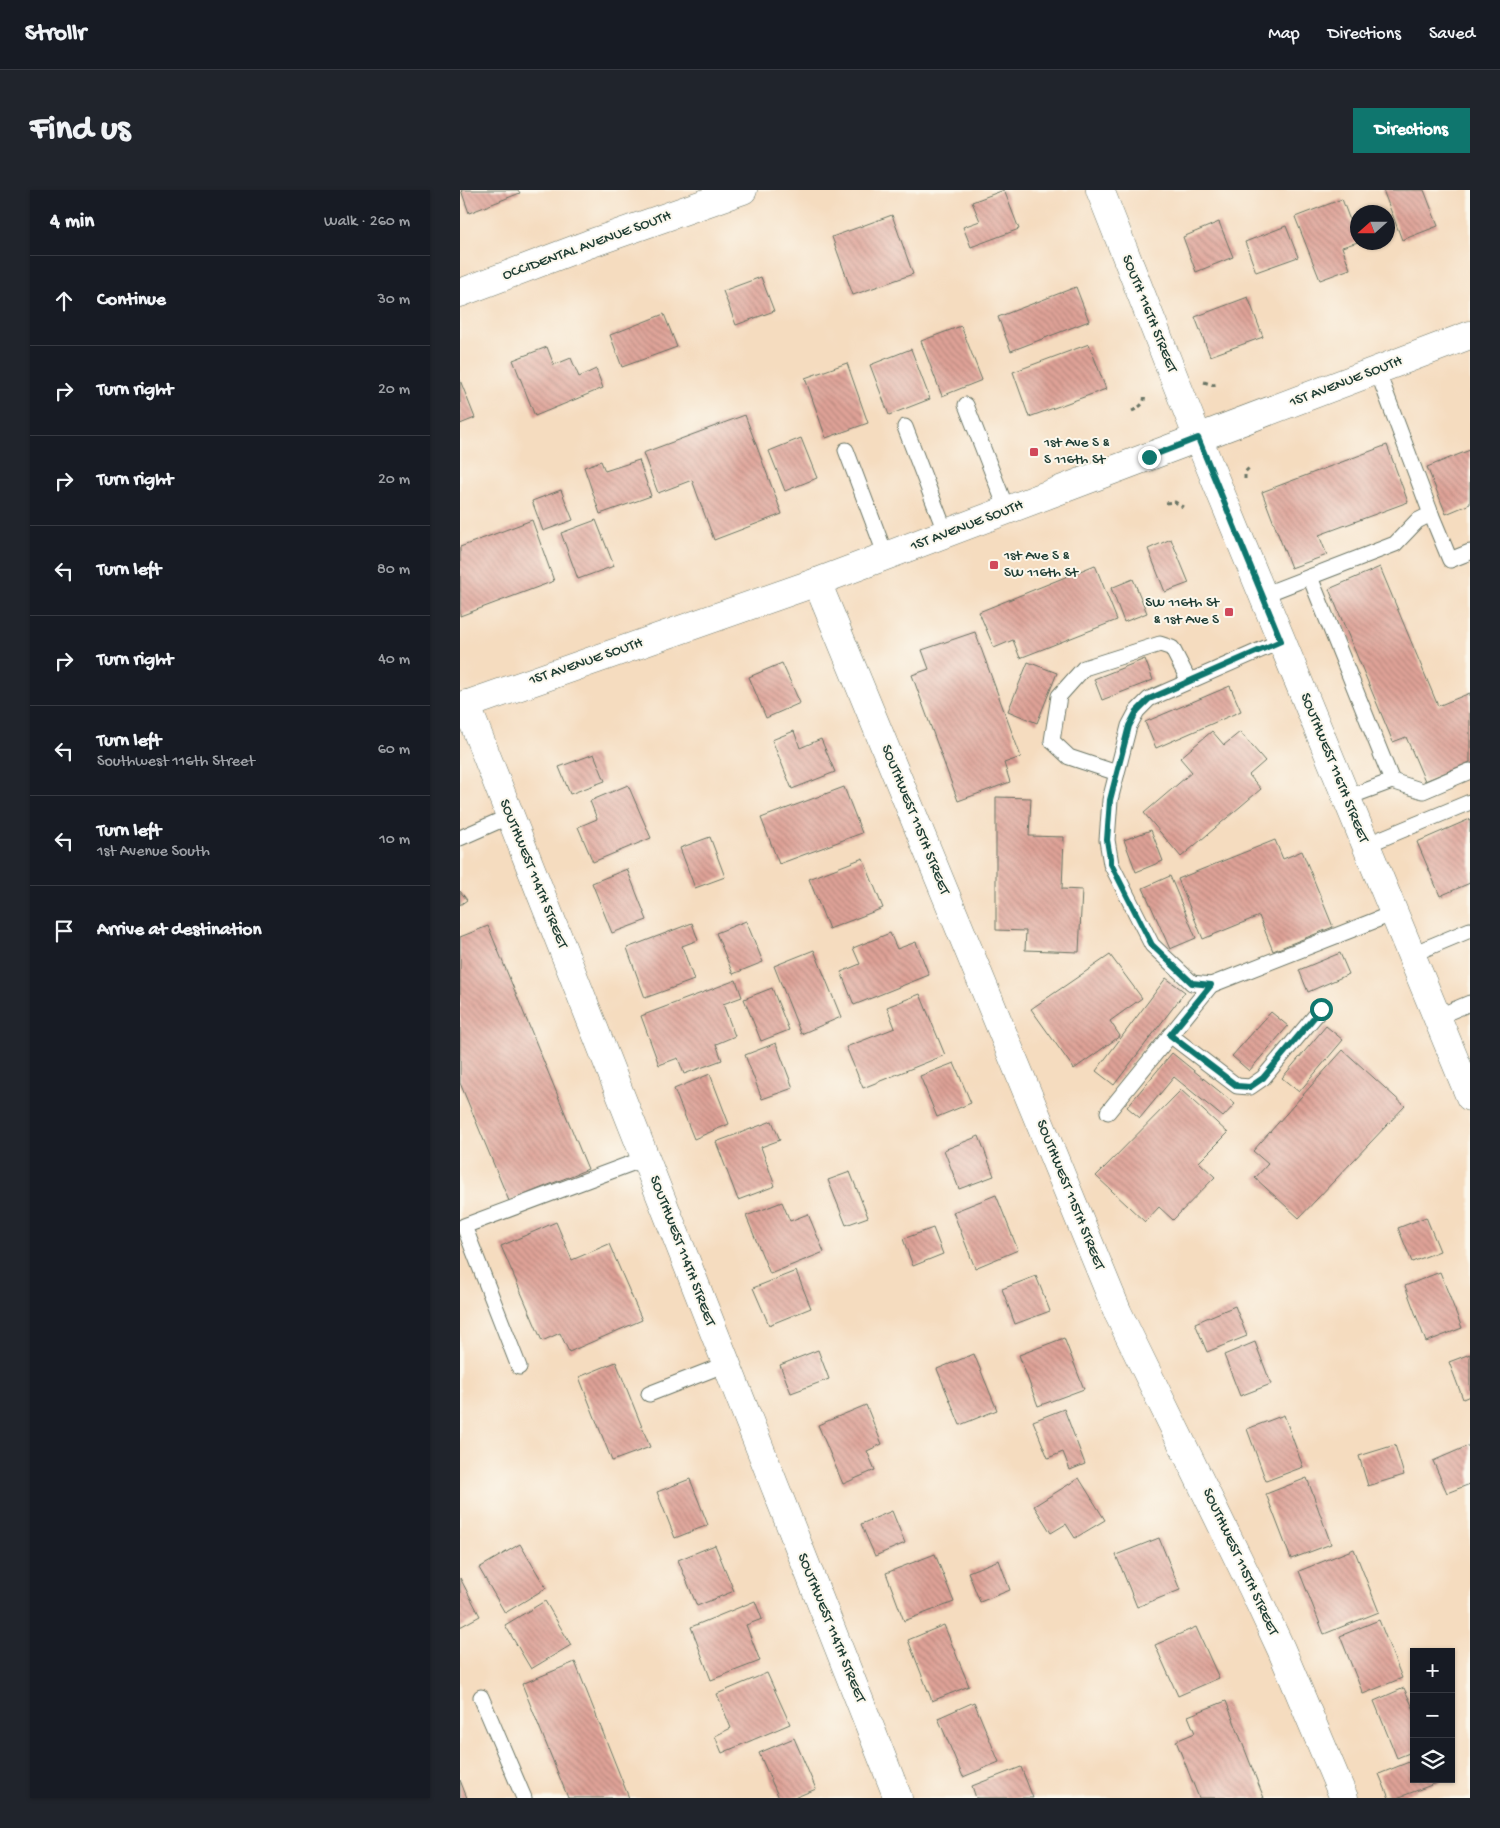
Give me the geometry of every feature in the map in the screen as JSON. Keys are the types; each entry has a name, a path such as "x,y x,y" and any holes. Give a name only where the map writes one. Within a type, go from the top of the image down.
{"street":[{"name":"OCCIDENTAL AVENUE SOUTH","path":"460,293 580,247 743,190"},
{"name":"SOUTH 116TH STREET","path":"1100,190 1198,438"},
{"name":"1ST AVENUE SOUTH","path":"463,705 817,582 1470,335"},
{"name":"SOUTHWEST 116TH STREET","path":"1198,438 1470,1097"},
{"name":"SOUTHWEST 115TH STREET","path":"817,582 1118,1313 1249,1580 1281,1649 1344,1798"},
{"name":"SOUTHWEST 114TH STREET","path":"463,705 510,816 898,1798"}],"lane":[{"path":"1377,370 1450,560 1470,552"},
{"path":"966,405 1007,510"},
{"path":"905,427 946,534"},
{"path":"846,450 886,556"},
{"path":"1263,595 1395,544 1417,521 1431,514"},
{"path":"1310,577 1392,781"},
{"path":"1281,641 1149,699 1137,711 1129,726 1110,800 1107,840 1111,864 1152,945 1192,983 1211,985 1394,913"},
{"path":"1117,773 1069,757 1052,741 1059,696 1084,668 1160,644 1172,648 1189,681"},
{"path":"1346,798 1392,781 1423,791 1470,771"},
{"path":"1366,845 1470,802"},
{"path":"460,838 510,816"},
{"path":"1410,955 1470,930"},
{"path":"1108,1112 1211,985"},
{"path":"1437,1017 1470,1003"},
{"path":"1170,1035 1237,1086 1250,1087 1263,1078 1321,1009"},
{"path":"519,1367 464,1226 646,1158"},
{"path":"649,1394 726,1364"},
{"path":"481,1697 524,1798"}],"path":[{"path":"1201,378 1208,384 1219,384"},
{"path":"1132,411 1139,408 1144,402 1144,394"},
{"path":"1246,484 1245,472 1250,467"},
{"path":"1166,503 1175,502 1183,507"}],"building":[{"path":"461,190 518,190 520,193 469,213"},
{"path":"1004,190 1019,229 971,247 963,227 980,221 972,202"},
{"path":"1383,190 1424,190 1438,226 1402,240 1395,222 1395,205 1389,205"},
{"path":"1342,199 1350,220 1350,244 1342,247 1350,269 1320,280 1295,217"},
{"path":"892,215 913,274 853,295 832,237"},
{"path":"1219,222 1233,257 1196,272 1183,237"},
{"path":"1286,226 1298,257 1256,272 1245,242"},
{"path":"761,277 774,311 736,325 723,291"},
{"path":"1076,287 1089,321 1011,351 998,317"},
{"path":"1248,297 1263,337 1210,356 1195,317"},
{"path":"664,314 677,347 622,367 610,335"},
{"path":"961,326 982,380 942,396 921,341"},
{"path":"1089,344 1106,389 1029,417 1013,372"},
{"path":"547,347 554,365 571,358 579,377 596,369 603,388 535,416 513,360"},
{"path":"911,349 930,399 889,415 870,365"},
{"path":"847,363 868,423 826,438 805,378"},
{"path":"460,380 475,418 460,424"},
{"path":"745,415 782,514 714,540 692,480 658,493 643,453"},
{"path":"801,438 817,478 785,491 769,451"},
{"path":"1387,445 1408,502 1319,535 1327,555 1291,568 1262,492"},
{"path":"1470,450 1470,504 1446,514 1427,467"},
{"path":"639,460 651,496 600,514 584,467 601,461 605,471"},
{"path":"561,490 573,520 543,531 532,501"},
{"path":"532,520 554,581 460,616 460,547"},
{"path":"596,520 614,566 578,579 561,533"},
{"path":"1171,539 1189,583 1165,592 1148,549"},
{"path":"1095,565 1117,620 1020,658 1013,640 994,648 979,612"},
{"path":"1380,567 1438,706 1470,693 1470,762 1425,781 1406,737 1393,742 1329,589"},
{"path":"1133,579 1147,613 1124,622 1111,588"},
{"path":"975,632 1021,757 1004,763 1010,782 958,801 912,675 929,669 922,650"},
{"path":"1145,659 1153,680 1102,700 1094,679"},
{"path":"1028,662 1057,673 1037,723 1008,711"},
{"path":"782,663 800,703 766,718 749,677"},
{"path":"1230,686 1241,711 1156,748 1145,722"},
{"path":"794,731 800,748 821,739 835,772 792,789 772,740"},
{"path":"1212,731 1224,745 1240,732 1265,761 1249,775 1261,789 1181,857 1144,813 1192,772 1180,758"},
{"path":"594,754 605,781 570,794 559,767"},
{"path":"628,785 651,838 593,862 578,827 597,819 590,801"},
{"path":"844,787 862,833 779,864 761,818"},
{"path":"996,797 1031,798 1029,836 1064,837 1062,889 1082,890 1079,952 1025,950 1026,931 996,930"},
{"path":"1470,819 1470,883 1440,896 1417,842"},
{"path":"1151,830 1163,861 1136,872 1124,840"},
{"path":"710,837 725,877 695,888 680,848"},
{"path":"1275,840 1283,859 1302,851 1333,927 1273,951 1259,916 1203,939 1178,879"},
{"path":"863,858 883,908 829,929 809,879"},
{"path":"627,869 647,920 612,933 592,883"},
{"path":"1170,876 1196,938 1170,949 1143,888"},
{"path":"460,891 467,900 460,905"},
{"path":"746,921 763,962 733,974 716,933"},
{"path":"692,923 698,940 682,946 694,980 645,998 627,948"},
{"path":"488,926 588,1169 509,1201 460,1083 460,937"},
{"path":"890,933 897,949 916,942 929,975 854,1005 841,972 860,964 853,948"},
{"path":"814,950 841,1017 801,1034 774,966"},
{"path":"1340,953 1349,974 1308,992 1299,970"},
{"path":"1110,955 1142,998 1110,1021 1120,1036 1074,1069 1031,1009"},
{"path":"1166,978 1185,992 1114,1085 1096,1071"},
{"path":"736,980 742,997 723,1004 735,1036 716,1044 722,1060 684,1074 678,1058 659,1065 641,1016"},
{"path":"772,988 789,1030 761,1041 744,999"},
{"path":"920,994 945,1055 863,1088 846,1047 895,1028 887,1007"},
{"path":"1271,1012 1288,1026 1249,1071 1232,1056"},
{"path":"1326,1026 1343,1040 1299,1092 1282,1078"},
{"path":"776,1043 793,1088 762,1099 745,1055"},
{"path":"1343,1050 1405,1106 1299,1218 1255,1178 1268,1164 1253,1151"},
{"path":"1172,1053 1235,1104 1223,1117 1174,1077 1140,1118 1127,1107"},
{"path":"954,1063 971,1103 937,1117 920,1076"},
{"path":"710,1074 729,1124 694,1139 674,1089"},
{"path":"1181,1090 1228,1133 1199,1162 1215,1177 1173,1220 1159,1207 1145,1222 1096,1176"},
{"path":"772,1121 780,1140 761,1147 775,1186 738,1200 716,1142"},
{"path":"979,1136 994,1176 959,1189 944,1150"},
{"path":"850,1172 868,1217 846,1225 828,1180"},
{"path":"996,1195 1018,1250 975,1268 953,1212"},
{"path":"782,1202 790,1221 808,1214 824,1252 770,1274 746,1216"},
{"path":"1426,1217 1440,1251 1412,1262 1398,1228"},
{"path":"556,1222 572,1260 609,1244 642,1320 569,1352 560,1333 542,1341 501,1246"},
{"path":"933,1228 943,1254 913,1266 903,1239"},
{"path":"796,1271 811,1308 769,1325 753,1288"},
{"path":"1440,1272 1462,1328 1426,1342 1405,1286"},
{"path":"1036,1276 1050,1311 1015,1324 1002,1289"},
{"path":"1235,1306 1247,1336 1207,1352 1195,1323"},
{"path":"1064,1338 1084,1389 1038,1406 1019,1355"},
{"path":"1255,1342 1271,1384 1240,1396 1224,1355"},
{"path":"818,1350 829,1379 791,1393 780,1365"},
{"path":"974,1354 997,1410 960,1425 937,1369"},
{"path":"1470,1354 1470,1396 1463,1399 1449,1362"},
{"path":"616,1362 650,1447 612,1461 579,1377"},
{"path":"866,1405 882,1444 867,1451 875,1470 843,1484 818,1425"},
{"path":"1064,1409 1085,1464 1070,1470 1063,1452 1048,1458 1033,1421"},
{"path":"1284,1415 1303,1467 1266,1481 1247,1429"},
{"path":"1395,1445 1404,1475 1368,1486 1359,1456"},
{"path":"1470,1445 1470,1484 1447,1493 1433,1461"},
{"path":"1079,1478 1105,1520 1075,1538 1066,1524 1051,1533 1034,1506"},
{"path":"1307,1478 1331,1544 1291,1559 1266,1494"},
{"path":"690,1479 708,1525 675,1538 657,1492"},
{"path":"892,1511 905,1543 875,1556 861,1524"},
{"path":"1159,1538 1180,1590 1137,1607 1116,1555"},
{"path":"520,1544 546,1588 505,1613 479,1568"},
{"path":"715,1545 734,1591 697,1606 678,1560"},
{"path":"1354,1549 1379,1612 1324,1634 1299,1571"},
{"path":"935,1554 954,1602 904,1621 886,1573"},
{"path":"999,1560 1010,1590 980,1602 968,1572"},
{"path":"460,1578 480,1616 460,1627"},
{"path":"545,1601 571,1645 531,1669 505,1625"},
{"path":"755,1601 762,1619 746,1625 760,1661 711,1680 691,1627"},
{"path":"1379,1620 1402,1678 1363,1694 1340,1636"},
{"path":"944,1625 969,1686 932,1701 908,1640"},
{"path":"1196,1627 1219,1678 1178,1696 1155,1645"},
{"path":"575,1662 629,1798 568,1798 522,1684"},
{"path":"767,1673 790,1724 722,1753 715,1736 731,1728 717,1694"},
{"path":"1404,1688 1410,1701 1410,1753 1397,1758 1374,1701"},
{"path":"1226,1701 1264,1798 1199,1798 1176,1741 1195,1733 1188,1716"},
{"path":"974,1702 999,1762 963,1777 938,1718"},
{"path":"794,1738 816,1789 794,1798 779,1798 759,1753"},
{"path":"1410,1762 1410,1783 1437,1783 1397,1798 1389,1798 1379,1774"},
{"path":"1021,1767 1033,1798 976,1798 972,1786"},
{"path":"460,1780 467,1798 460,1798"}],"place":[{"name":"1st Ave S & S 116th St","path":"1034,452"},
{"name":"1st Ave S & SW 116th St","path":"994,565"},
{"name":"SW 116th St & 1st Ave S","path":"1229,612"}],"route":[{"path":"1149,457 1198,438 1281,641 1149,699 1137,711 1129,726 1110,800 1107,840 1111,864 1152,945 1192,983 1211,985 1170,1035 1237,1086 1250,1087 1263,1078 1321,1009"}]}
